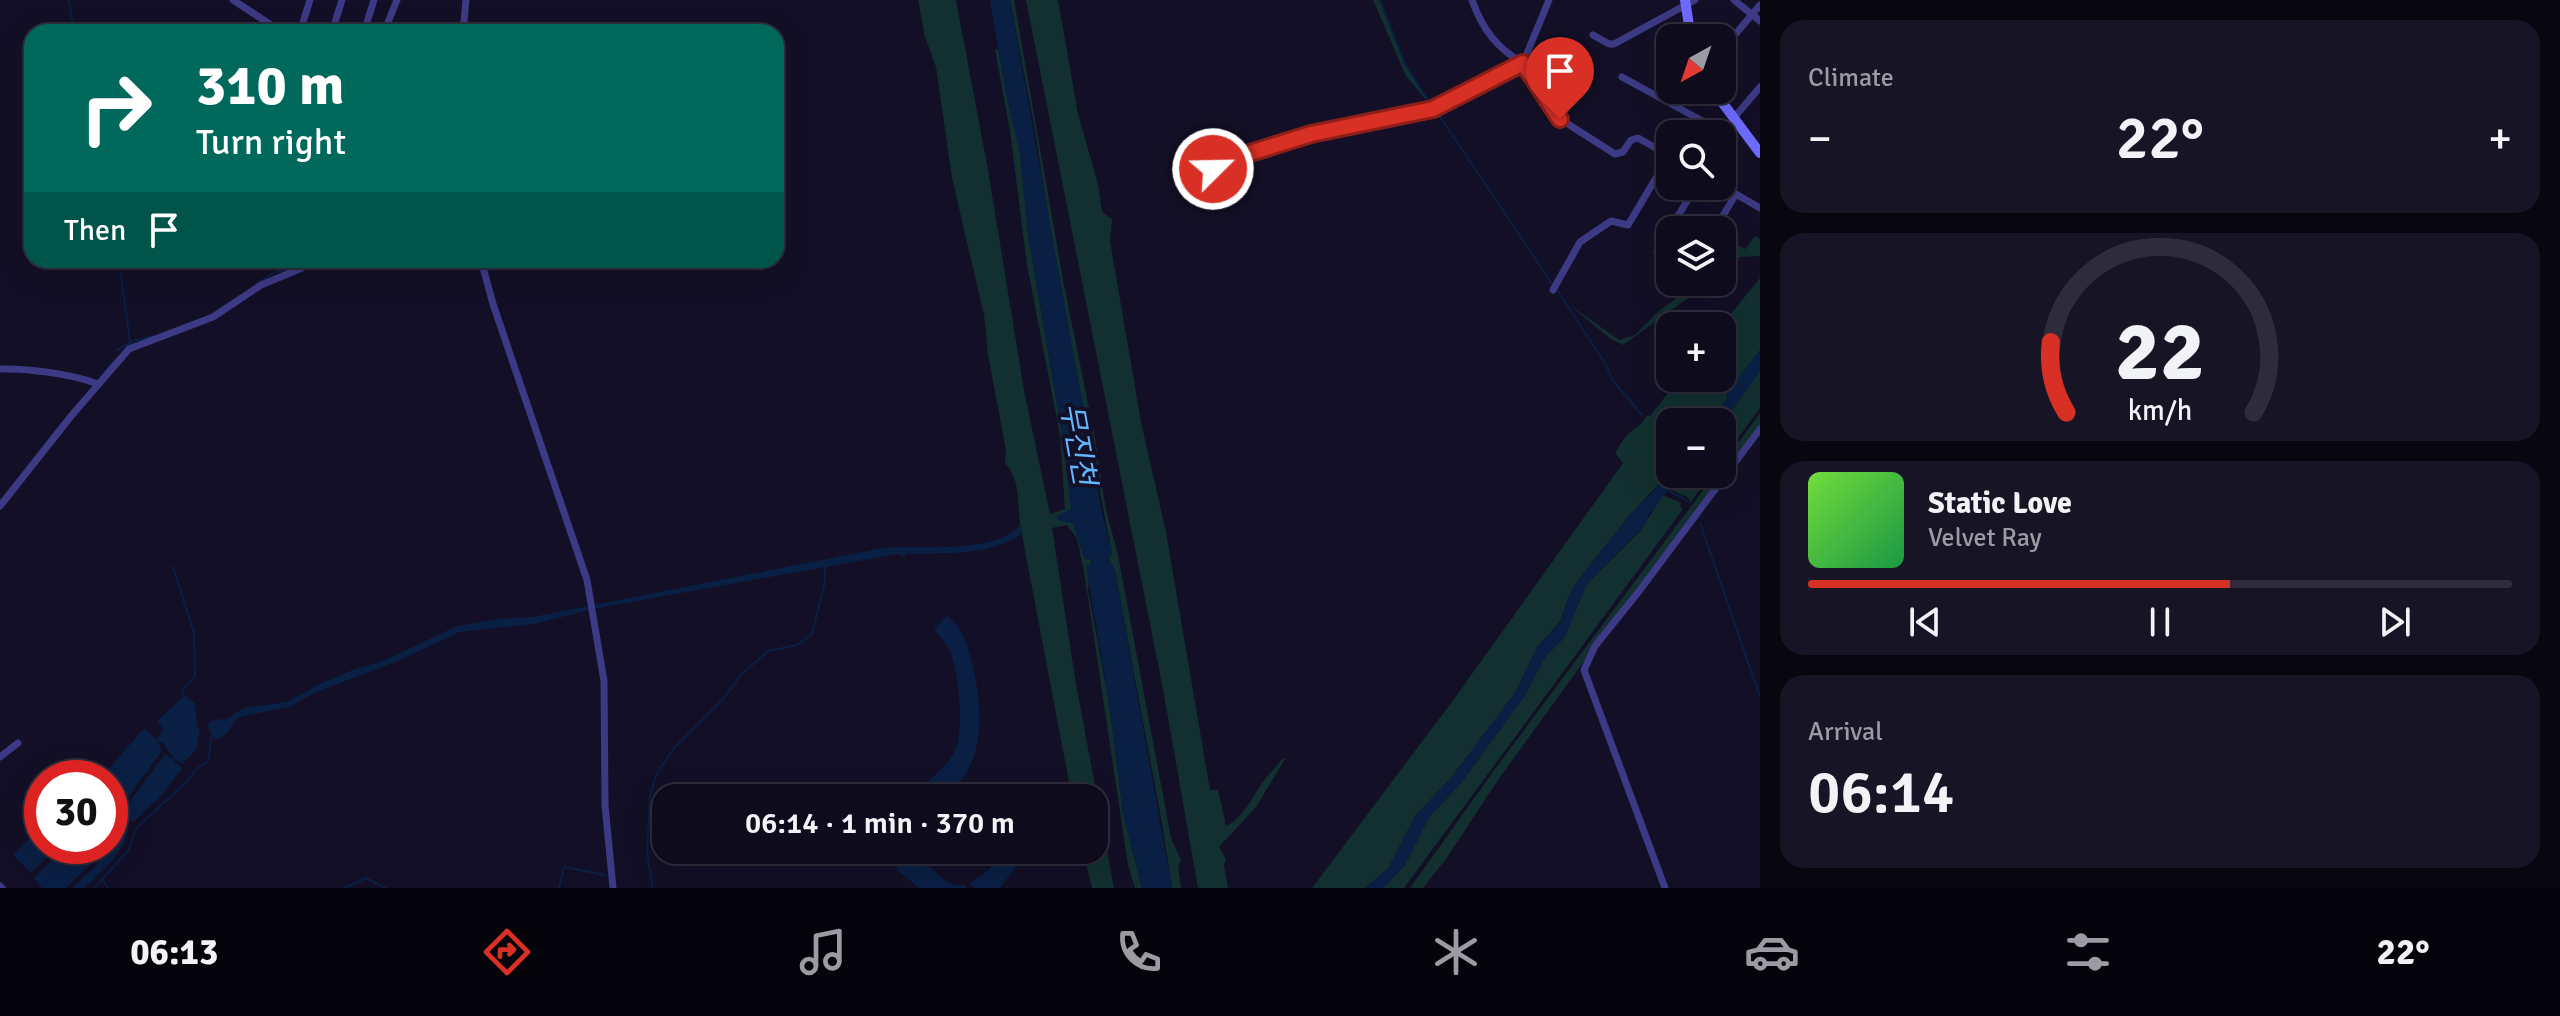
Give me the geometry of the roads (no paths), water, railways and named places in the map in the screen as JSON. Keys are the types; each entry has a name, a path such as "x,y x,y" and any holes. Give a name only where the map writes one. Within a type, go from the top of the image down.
{"main road":[{"path":"1689,2 1690,24"},
{"path":"1736,123 1760,153"}],"street":[{"path":"233,0 270,24"},
{"path":"302,24 310,0"},
{"path":"334,24 342,0"},
{"path":"366,24 374,0"},
{"path":"387,24 397,0"},
{"path":"464,24 466,0"},
{"path":"1472,0 1488,35 1523,63 1560,119 1568,126 1615,154 1623,152 1631,140 1638,138 1656,148"},
{"path":"1213,169 1247,154 1311,134 1435,108 1523,63 1549,0"},
{"path":"1734,0 1760,21"},
{"path":"1593,35 1614,44 1689,2"},
{"path":"1736,34 1760,5"},
{"path":"1622,77 1701,120"},
{"path":"1736,121 1760,87"},
{"path":"1555,287 1580,242 1611,221 1628,225 1656,178"},
{"path":"1736,194 1760,208"},
{"path":"0,506 129,349 213,317 261,285 302,268"},
{"path":"483,268 587,580 604,681 605,805 613,888"},
{"path":"0,369 14,368 82,378 98,384"},
{"path":"1665,888 1584,670 1595,646 1760,429"},
{"path":"0,757 18,743"}],"water":[{"name":"무진천","path":"990,0 1010,0 1102,513 1112,553 1108,558 1115,571 1172,888 1142,888 1123,813 1110,709 1086,566 1092,564 1091,560 1084,558 1073,523 1058,521 1057,516 1071,509 1061,428 1028,233 1020,153 1007,100"},
{"path":"1760,350 1760,371 1733,408 1720,408 1728,392 1736,392 1736,382"},
{"path":"1657,488 1669,488 1648,516 1645,525 1586,585 1565,637 1545,657 1524,697 1460,784 1429,817 1405,865 1383,888 1365,888 1388,869 1415,816 1451,778 1515,693 1538,646 1560,623 1570,593 1628,517"},
{"path":"1020,524 1022,534 980,550 907,554 904,557 898,554 598,608 534,624 459,632 451,639 449,637 398,661 314,693 289,707 239,717 220,738 215,739 207,726 210,721 228,718 244,708 287,702 320,684 381,662 457,626 532,617 883,548 976,544 1009,534"},
{"path":"947,616 960,629 971,659 978,696 978,738 973,758 965,775 956,784 925,784 953,754 960,727 952,658 948,646 934,629"},
{"path":"185,695 195,703 197,727 200,729 196,750 182,764 175,759 182,768 163,794 133,822 128,820 128,804 165,754 173,757 163,743 157,741 162,750 128,798 128,760 116,760 144,728 157,740 163,729 157,721"},
{"path":"24,844 24,864 40,864 31,873 13,855"},
{"path":"48,864 91,864 66,888 42,888 34,878"},
{"path":"97,864 109,864 85,888 72,888"},
{"path":"896,864 925,864 946,881 967,888 919,888 897,870"},
{"path":"993,864 1018,864 1000,888 973,888 970,883"}],"waterway":[{"path":"69,0 73,24"},
{"path":"1380,0 1405,64 1432,106"},
{"path":"1436,111 1553,285"},
{"path":"120,268 130,342"},
{"path":"258,283 275,272 287,270"},
{"path":"1557,290 1605,363 1613,381 1643,416"},
{"path":"117,350 153,336"},
{"path":"99,379 115,359"},
{"path":"38,453 56,430"},
{"path":"1667,490 1688,501"},
{"path":"1700,523 1760,697"},
{"path":"653,888 647,853 650,797 656,775 674,748 723,699 741,675 768,651 797,645 812,634 825,582 825,564"},
{"path":"173,567 194,633 195,676 181,691 184,695"},
{"path":"94,888 128,851 137,827 186,783 198,767 208,762 212,735"},
{"path":"559,888 564,867 605,875"},
{"path":"344,888 366,878 386,888"},
{"path":"103,880 108,888"}]}
